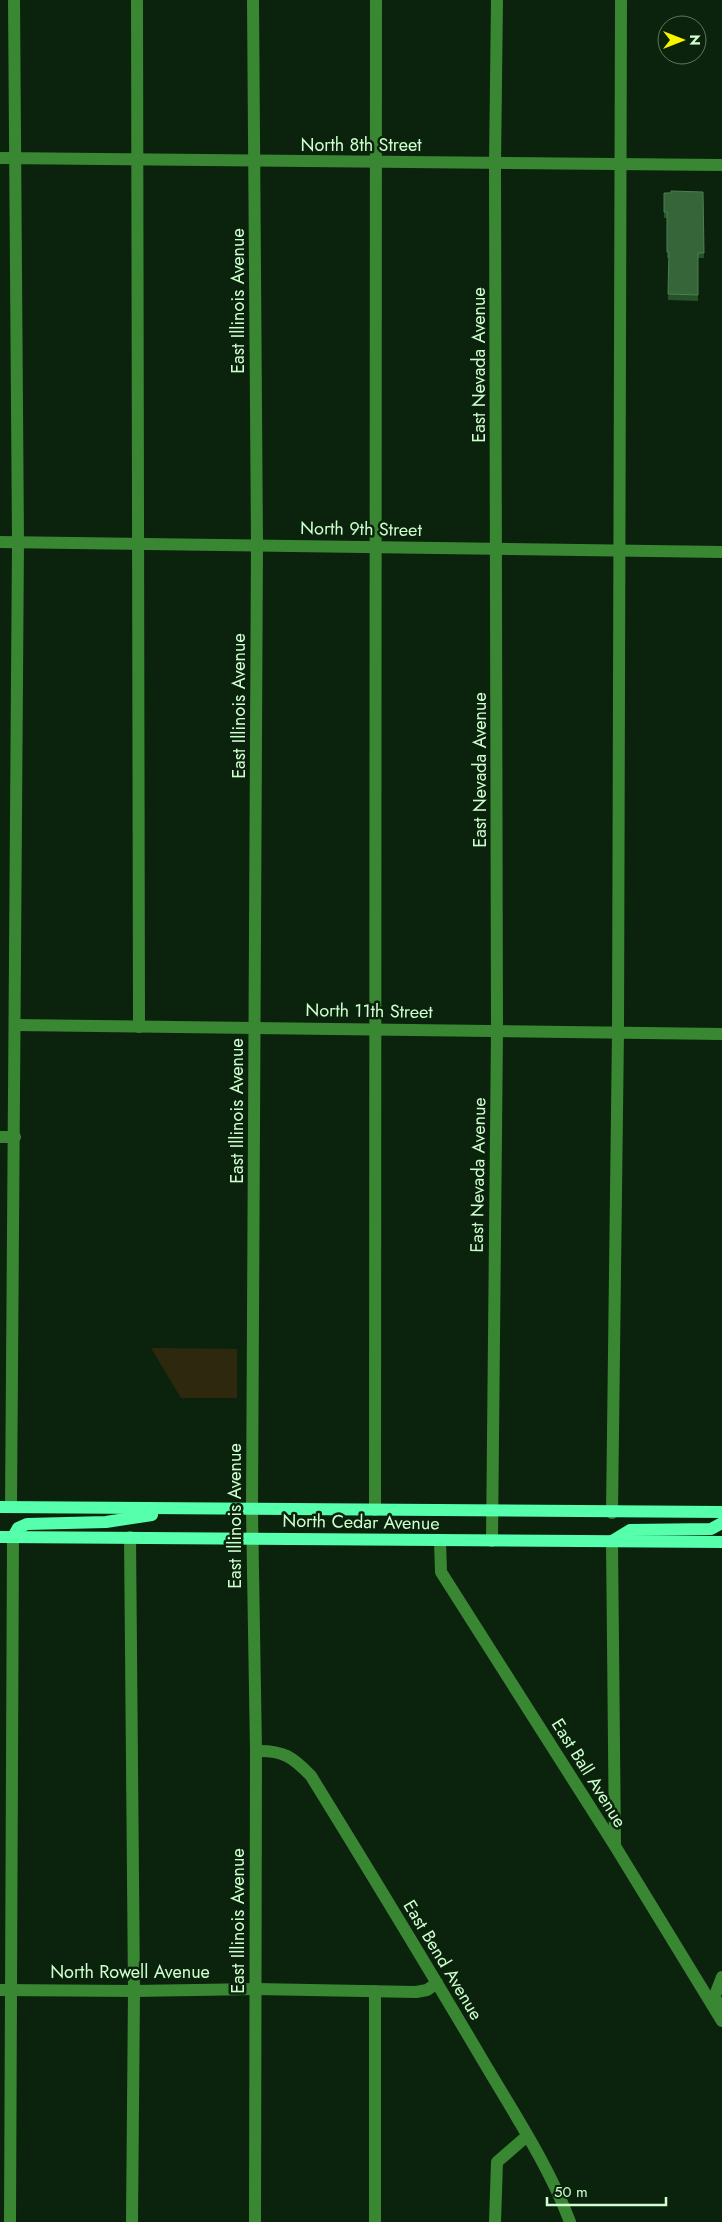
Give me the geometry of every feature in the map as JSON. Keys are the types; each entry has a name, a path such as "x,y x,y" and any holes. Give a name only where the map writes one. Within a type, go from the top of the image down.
{"main road":[{"name":"North Cedar Avenue","path":"5,1507 722,1512"},
{"path":"6,1537 27,1524 106,1522 184,1509"},
{"path":"612,1541 630,1530 711,1528 722,1524"},
{"name":"North Cedar Avenue","path":"6,1537 722,1542"}],"street":[{"path":"5,1507 15,1137 16,1025 18,542 14,0"},
{"path":"137,0 139,1027"},
{"name":"East Illinois Avenue","path":"253,0 257,545 252,1510 256,1751 255,2222"},
{"path":"375,1510 376,0"},
{"name":"East Nevada Avenue","path":"492,1541 497,1030 495,164 497,0"},
{"path":"612,1512 618,1032 621,0"},
{"name":"North 8th Street","path":"0,158 254,162 722,165"},
{"name":"North 9th Street","path":"0,542 722,552"},
{"name":"North 11th Street","path":"16,1025 722,1034"},
{"path":"0,1137 15,1137"},
{"path":"6,1537 6,1990 10,2222"},
{"path":"130,1538 134,1991 132,2222"},
{"name":"East Ball Avenue","path":"440,1541 441,1572 614,1846 717,2003 722,2021"},
{"path":"612,1541 614,1846"},
{"name":"East Bend Avenue","path":"256,1751 283,1753 297,1761 311,1776 437,1983 527,2136 559,2193 570,2222"},
{"path":"717,2003 722,1977"},
{"name":"North Rowell Avenue","path":"6,1990 134,1991 256,1989 416,1992 427,1990 437,1983"},
{"path":"374,2222 375,1991"},
{"path":"495,2222 497,2162 527,2136"}],"shaded area":[{"path":"151,1348 237,1349 237,1398 181,1398"}],"building":[{"path":"671,191 703,192 704,253 698,253 698,295 668,294 669,252 667,252 667,212 664,212 664,193 671,193"}]}
